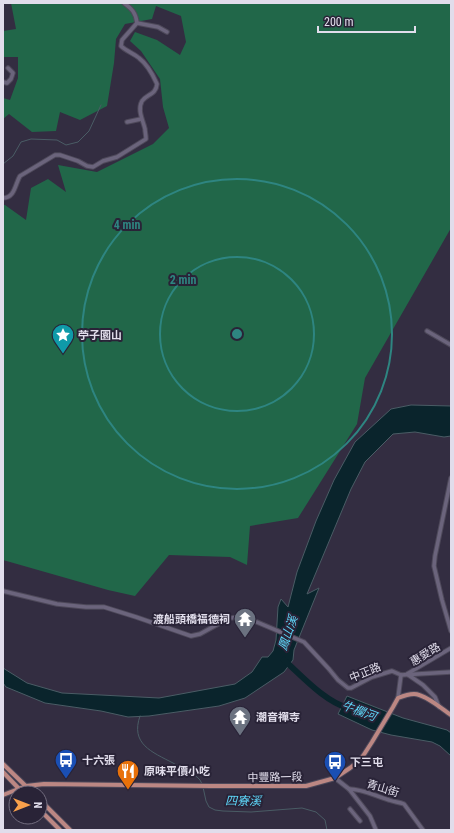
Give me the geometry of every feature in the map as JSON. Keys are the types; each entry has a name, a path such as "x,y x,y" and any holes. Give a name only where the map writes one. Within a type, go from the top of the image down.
{"main road":[{"path":"398,698 414,694 426,698 451,715"},
{"name":"中豐路一段","path":"35,785 306,786 335,778 355,764 363,756 398,698"},
{"path":"3,764 25,785"},
{"path":"3,772 15,785"},
{"path":"48,808 70,830"},
{"path":"48,818 60,830"}],"street":[{"path":"3,198 11,196 20,176 55,155 60,155 93,167 103,161 117,157 146,139 140,108 142,101 155,91 156,84 149,69 139,57 126,51 120,46 122,40 137,23 136,15 124,3"},
{"path":"137,23 158,27 167,32"},
{"path":"3,82 7,83 11,79 13,73 8,68"},
{"path":"127,122 141,119"},
{"path":"426,331 451,345"},
{"path":"451,478 434,566 451,631"},
{"name":"中正路","path":"3,591 57,604 104,608 136,617 191,636 200,634 229,618 245,617 304,642 338,680 348,688 351,688 372,677 392,671 401,675 451,672"},
{"name":"惠愛路","path":"408,674 451,648"},
{"path":"408,674 423,685 435,697 439,707"},
{"path":"398,698 401,675"},
{"path":"335,778 349,789 370,816 376,830"},
{"name":"青山街","path":"349,789 357,789 390,801 404,804 423,830"},
{"path":"350,809 360,821"}],"green space":[{"path":"11,3 451,3 451,228 365,378 357,424 298,518 250,526 247,565 230,557 169,555 135,596 108,590 3,560 3,205 26,220 31,188 48,179 66,192 58,165 97,172 153,144 169,128 163,107 160,79 141,51 130,41 135,32 157,40 180,55 186,42 181,16 156,6 152,19 125,24 116,39 114,63 107,106 80,120 60,112 56,131 32,132 9,114 3,119 3,98 10,100 18,78 18,57 3,57 3,31 16,29"}],"water":[{"name":"鳳山溪","path":"411,405 451,406 451,436 444,437 415,432 393,434 365,462 351,489 307,594 319,588 294,650 293,660 284,672 245,698 219,706 149,716 128,717 101,711 45,703 6,687 3,683 3,668 27,683 62,693 159,698 235,684 252,672 262,657 268,657 273,651 276,640 278,607 281,599 288,607 297,572 316,521 334,480 355,442 391,409"},
{"name":"牛欄河","path":"347,696 403,718 447,730 451,733 451,756 440,746 432,742 372,730 338,714"}],"waterway":[{"path":"3,164 13,156 21,142 31,139 57,140 66,145 78,142 89,131 101,105"},
{"name":"牛欄河","path":"284,660 322,694 339,705 348,708"},
{"name":"四寮溪","path":"140,716 138,734 145,746 151,751 197,777 202,784"},
{"name":"四寮溪","path":"203,787 209,807 215,810 251,812 302,808 316,812 325,820 327,830"}],"place":[{"name":"苧子園山","path":"63,354"},
{"name":"渡船頭橋福德祠","path":"245,638"},
{"name":"潮音禪寺","path":"240,736"},
{"name":"十六張","path":"66,780"},
{"name":"下三屯","path":"335,782"},
{"name":"原味平價小吃","path":"128,790"}]}
